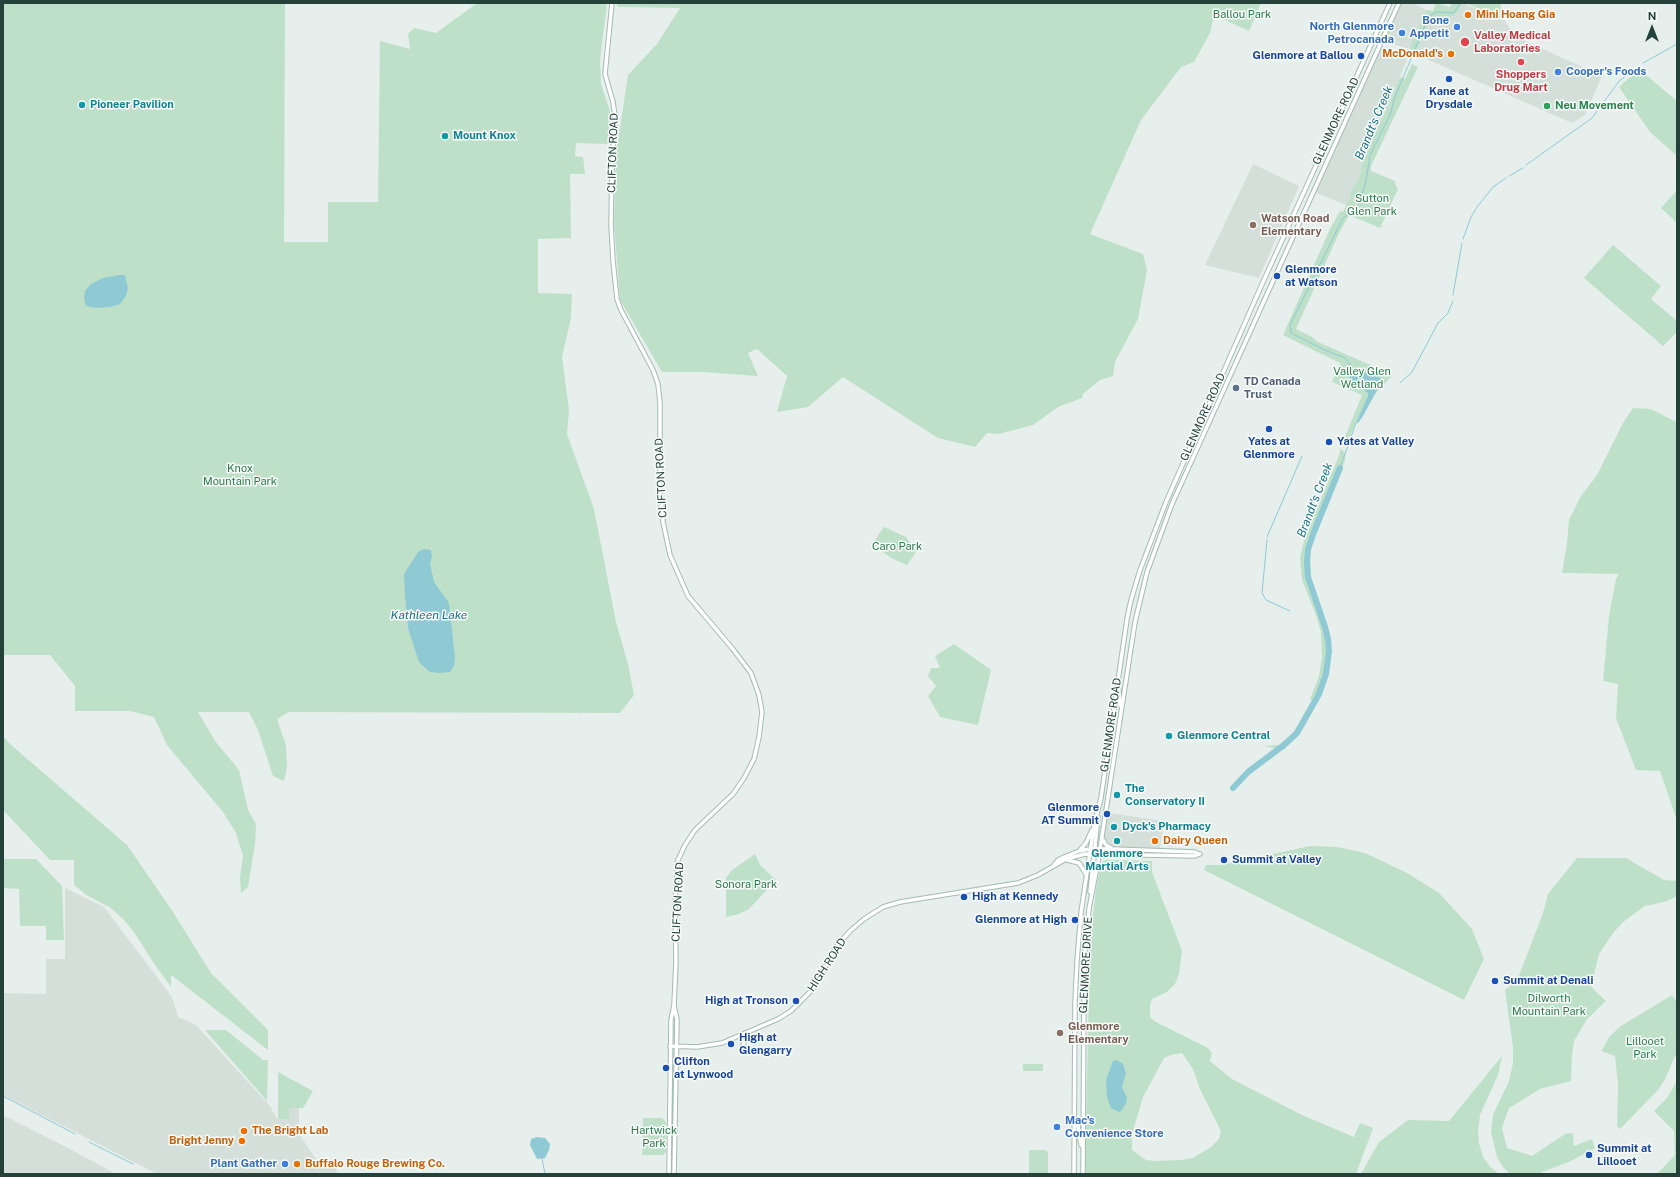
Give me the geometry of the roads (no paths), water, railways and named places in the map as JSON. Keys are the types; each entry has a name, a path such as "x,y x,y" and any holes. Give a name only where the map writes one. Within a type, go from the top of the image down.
{"main road":[{"name":"CLIFTON ROAD","path":"612,3 605,74 613,102 615,116 611,224 613,261 617,299 621,310 653,370 658,384 660,403 660,493 663,522 668,548 678,576 688,596 751,673 759,695 762,712 759,737 754,759 744,778 733,794 695,830 685,844 678,860 676,900 676,962 670,1046 669,1174"},
{"name":"GLENMORE ROAD","path":"1095,851 1094,825 1101,798 1127,619 1140,570 1153,534 1263,282 1390,3"},
{"name":"GLENMORE ROAD","path":"1095,851 1101,835 1139,604 1147,572 1160,535 1172,504 1399,3"},
{"path":"1118,678 1120,686 1120,716"},
{"path":"1089,909 1095,851 1094,846 1101,798"},
{"path":"1079,851 1086,843 1094,825"},
{"path":"1101,835 1106,845 1113,849"},
{"path":"1113,849 1195,852 1200,854 1195,856 1113,854 1095,851 1113,849"},
{"name":"HIGH ROAD","path":"1054,866 1058,860 1079,851 1095,851"},
{"name":"HIGH ROAD","path":"670,1046 697,1047 722,1043 778,1019 791,1011 814,988 836,947 864,919 883,907 900,902 1009,885 1028,880 1066,860 1095,851"},
{"name":"GLENMORE DRIVE","path":"1083,1174 1085,950 1089,909 1098,862 1095,851"},
{"name":"GLENMORE DRIVE","path":"1074,1174 1077,961 1086,874 1095,851"},
{"path":"1098,862 1103,857 1113,854"},
{"path":"1066,860 1079,863 1086,874"},
{"name":"CLIFTON ROAD","path":"674,1005 677,1020 674,1174"},
{"path":"743,1045 749,1032"},
{"path":"1075,1117 1084,1162"}],"water":[{"path":"125,275 128,288 126,296 120,304 111,307 95,308 86,306 84,298 85,291 91,284 103,278"},
{"name":"Valley Glen Wetland","path":"1352,367 1383,379 1358,423 1356,423 1368,393 1350,379 1348,373"},
{"name":"Kathleen Lake","path":"424,549 431,550 432,556 430,564 434,582 449,603 455,658 454,666 450,672 430,672 419,662 408,628 404,574 418,552"},
{"path":"1117,1060 1123,1064 1126,1073 1122,1087 1127,1098 1122,1110 1119,1112 1111,1108 1107,1097 1106,1080 1113,1061"},
{"path":"537,1137 545,1138 550,1144 545,1158 537,1159 530,1145 531,1139"}],"waterway":[{"name":"Brandt's Creek","path":"1352,367 1345,358 1327,351 1291,333 1290,325 1343,218 1358,206 1366,181 1370,155 1391,113 1394,99 1429,16 1437,12 1454,13 1460,3"},
{"name":"Brandt's Creek","path":"1643,63 1677,44"},
{"name":"Brandt's Creek","path":"1526,165 1592,118 1620,80 1638,67"},
{"name":"Brandt's Creek","path":"1509,176 1523,168"},
{"name":"Brandt's Creek","path":"1463,239 1471,217 1477,207 1493,187 1506,178"},
{"name":"Brandt's Creek","path":"1453,295 1462,243"},
{"name":"Brandt's Creek","path":"1400,383 1412,372 1438,323 1448,313 1453,301"},
{"name":"Brandt's Creek","path":"1340,468 1356,423"},
{"path":"1267,537 1302,456"},
{"name":"Brandt's Creek","path":"1233,788 1248,772 1284,745 1297,733 1319,694 1326,674 1329,651 1328,639 1308,577 1307,563 1308,549 1340,468"},
{"path":"1267,540 1262,593 1266,600 1290,611"},
{"name":"Brandt's Creek","path":"3,1096 75,1134"},
{"name":"Brandt's Creek","path":"89,1142 133,1164"},
{"path":"542,1158 545,1174"}],"place":[{"name":"Mini Hoang Gia","path":"1468,15"},
{"name":"Bone Appetit","path":"1457,27"},
{"name":"North Glenmore Petrocanada","path":"1402,33"},
{"name":"Valley Medical Laboratories","path":"1465,42"},
{"name":"McDonald's","path":"1451,54"},
{"name":"Glenmore at Ballou","path":"1361,56"},
{"name":"Shoppers Drug Mart","path":"1521,62"},
{"name":"Cooper's Foods","path":"1558,72"},
{"name":"Kane at Drysdale","path":"1449,79"},
{"name":"Pioneer Pavilion","path":"82,105"},
{"name":"Neu Movement","path":"1547,106"},
{"name":"Mount Knox","path":"445,136"},
{"name":"Watson Road Elementary","path":"1253,225"},
{"name":"Glenmore at Watson","path":"1277,276"},
{"name":"TD Canada Trust","path":"1236,388"},
{"name":"Yates at Glenmore","path":"1269,429"},
{"name":"Yates at Valley","path":"1329,442"},
{"name":"Glenmore Central","path":"1169,736"},
{"name":"The Conservatory II","path":"1117,795"},
{"name":"Glenmore AT Summit","path":"1107,814"},
{"name":"Dyck's Pharmacy","path":"1114,827"},
{"name":"Glenmore Martial Arts","path":"1117,841"},
{"name":"Dairy Queen","path":"1155,841"},
{"name":"Summit at Valley","path":"1224,860"},
{"name":"High at Kennedy","path":"964,897"},
{"name":"Glenmore at High","path":"1075,920"},
{"name":"Summit at Denali","path":"1495,981"},
{"name":"High at Tronson","path":"796,1001"},
{"name":"Glenmore Elementary","path":"1060,1033"},
{"name":"High at Glengarry","path":"731,1044"},
{"name":"Clifton at Lynwood","path":"666,1068"},
{"name":"Mac's Convenience Store","path":"1057,1127"},
{"name":"The Bright Lab","path":"244,1131"},
{"name":"Bright Jenny","path":"242,1141"},
{"name":"Summit at Lillooet","path":"1589,1155"},
{"name":"Plant Gather","path":"285,1164"},
{"name":"Buffalo Rouge Brewing Co.","path":"297,1164"}],"park label":[{"name":"Ballou Park","path":"1242,15"},
{"name":"Sutton Glen Park","path":"1372,205"},
{"name":"Knox Mountain Park","path":"240,475"},
{"name":"Caro Park","path":"897,547"},
{"name":"Sonora Park","path":"746,885"},
{"name":"Dilworth Mountain Park","path":"1549,1005"},
{"name":"Lillooet Park","path":"1645,1048"},
{"name":"Hartwick Park","path":"654,1137"}]}
